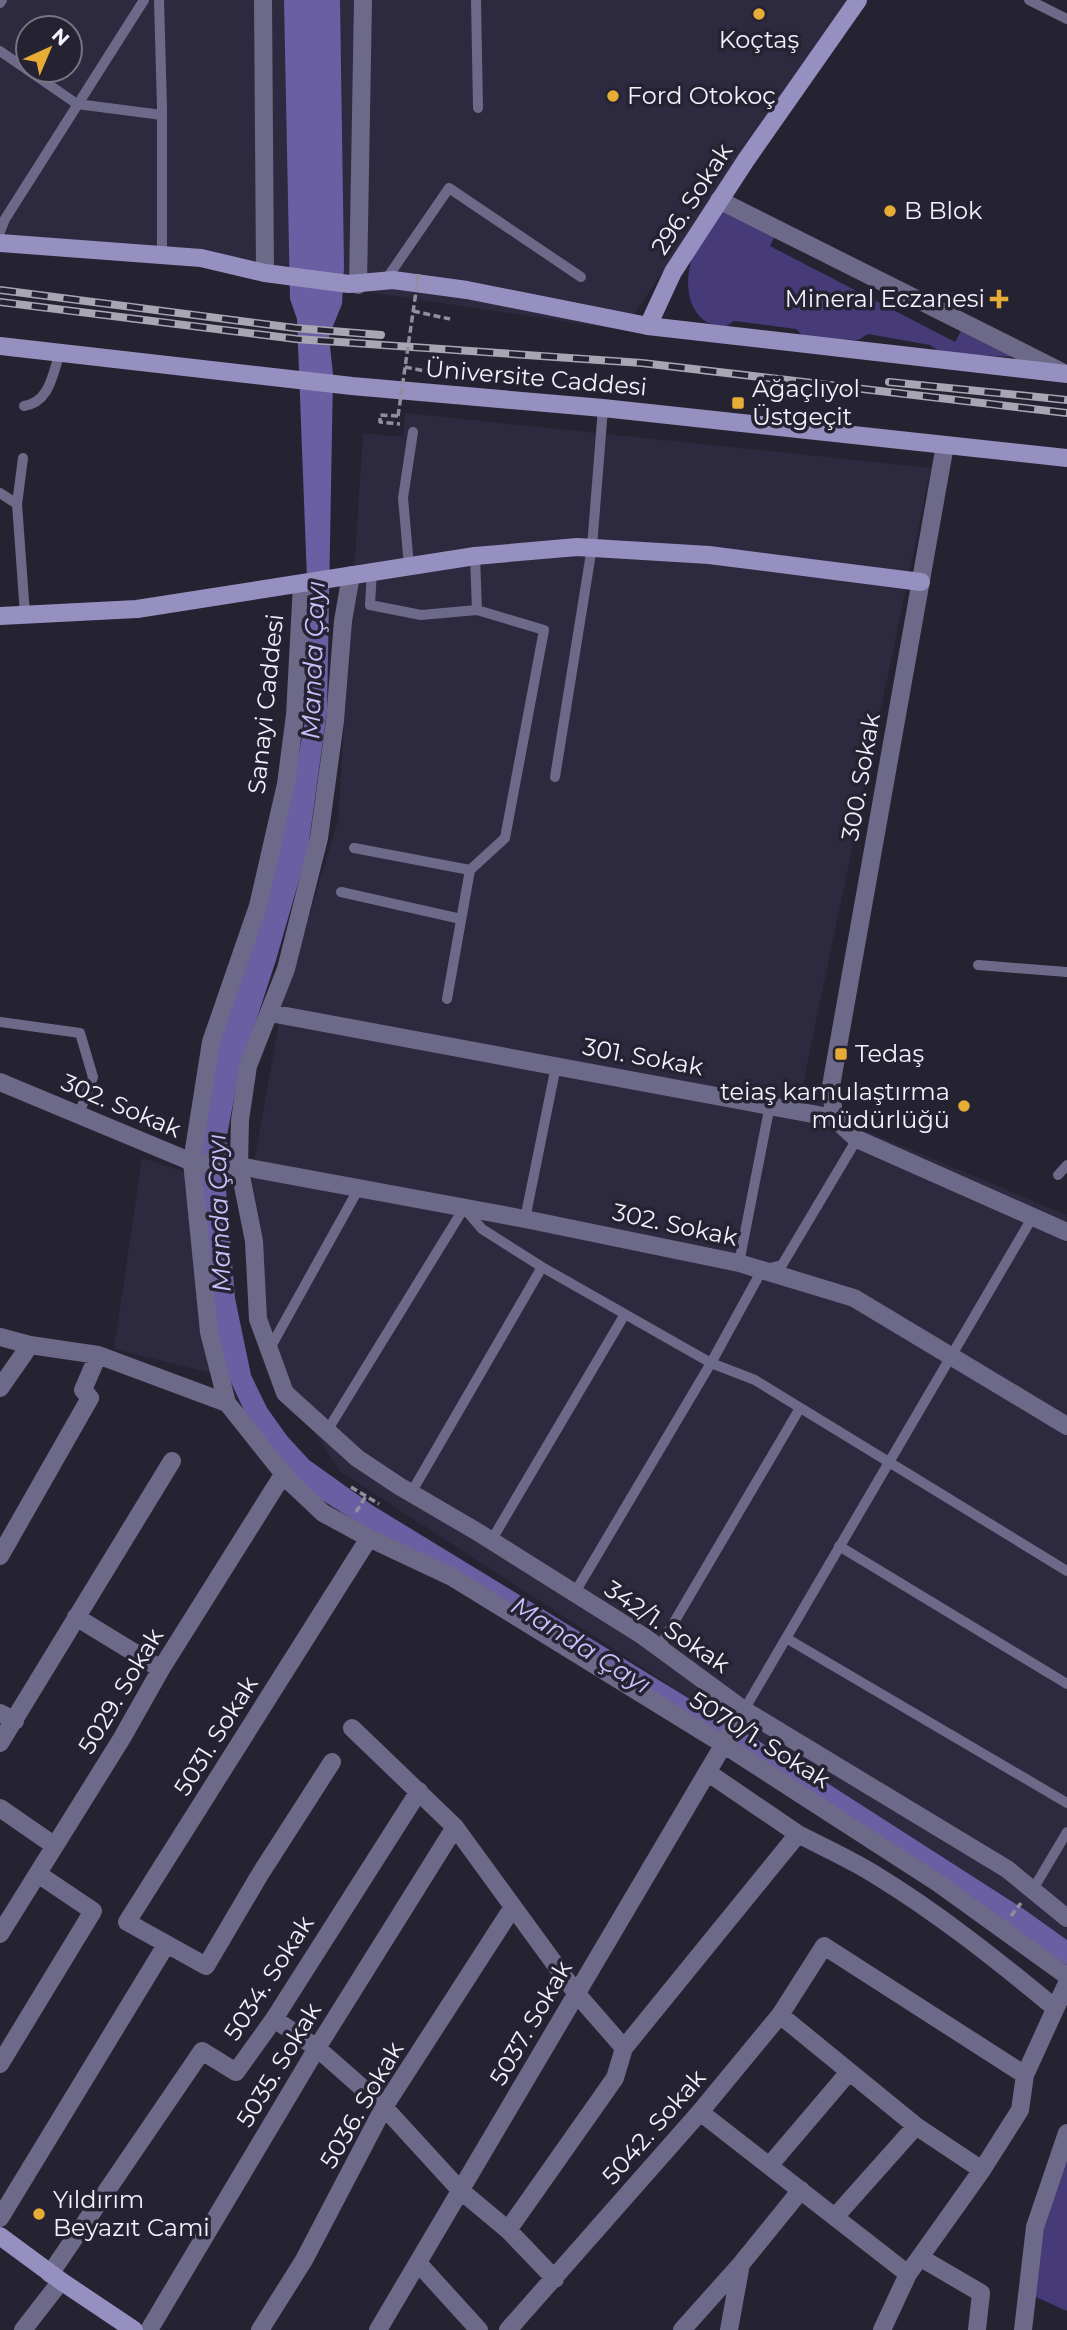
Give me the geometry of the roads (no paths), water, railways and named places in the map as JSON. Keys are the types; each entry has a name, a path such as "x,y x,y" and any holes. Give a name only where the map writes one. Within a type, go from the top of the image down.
{"main road":[{"name":"296. Sokak","path":"648,326 673,272 719,200 858,0"},
{"path":"0,243 162,253 201,258 265,273 354,284 393,280 467,290 648,326 1066,374"},
{"name":"Üniversite Caddesi","path":"0,346 352,386 603,408 1067,458"},
{"name":"Sanayi Caddesi","path":"0,616 137,609 475,556 592,547 709,555 921,582"},
{"path":"0,2235 55,2277 134,2330"}],"street":[{"path":"263,0 265,273"},
{"path":"354,284 363,0"},
{"path":"719,200 1066,374"},
{"name":"300. Sokak","path":"834,1118 831,1086 946,445"},
{"name":"342/1. Sokak","path":"348,575 335,722 320,838 286,969 248,1066 240,1119 239,1166 254,1241 258,1319 285,1393 358,1458 660,1646 744,1710 1007,1869 1067,1918"},
{"name":"Sanayi Caddesi","path":"192,1162 211,1042 258,906 286,784 295,715 304,584"},
{"name":"301. Sokak","path":"270,1013 834,1118"},
{"name":"302. Sokak","path":"0,1082 192,1162 239,1166 525,1219 739,1263 854,1298 1067,1426"},
{"path":"834,1118 856,1139 1032,1219 1067,1232"},
{"name":"302. Sokak","path":"192,1162 209,1332 226,1403"},
{"path":"0,1338 98,1354 226,1403"},
{"path":"0,1388 30,1345"},
{"path":"0,1556 90,1398 83,1390 98,1354"},
{"name":"5070/1. Sokak","path":"226,1403 290,1482 323,1513 452,1577 724,1742 938,1883 1067,1976"},
{"path":"0,1743 8,1717 76,1616 172,1461"},
{"name":"5029. Sokak","path":"0,1934 284,1473"},
{"name":"5031. Sokak","path":"166,1945 128,1922 369,1538"},
{"path":"76,1616 161,1669"},
{"name":"5037. Sokak","path":"378,2330 744,1710"},
{"path":"352,1728 455,1827 576,1993 624,2048"},
{"path":"0,2218 166,1945 206,1966 259,1876 332,1762"},
{"path":"707,1772 798,1834 873,1874 918,1903 993,1956 1055,2008"},
{"name":"5034. Sokak","path":"55,2277 202,2051 236,2072 274,2019 418,1791"},
{"path":"0,1808 55,1846"},
{"name":"5035. Sokak","path":"149,2330 317,2048 455,1827"},
{"path":"508,2230 615,2078 624,2048 798,1834"},
{"path":"0,2064 93,1911 38,1874"},
{"name":"5036. Sokak","path":"260,2330 304,2260 384,2107 513,1907"},
{"name":"5042. Sokak","path":"508,2330 700,2112 780,2015 824,1946 1025,2075"},
{"path":"882,2330 908,2274 982,2170 1020,2110 1025,2075 1067,1983"},
{"path":"780,2015 916,2126 982,2170"},
{"path":"274,2019 317,2048 384,2107 460,2190 508,2230 555,2279"},
{"path":"769,2166 849,2072"},
{"path":"700,2112 908,2274"},
{"path":"835,2217 916,2126"},
{"path":"1023,2330 1035,2227 1067,2133"},
{"path":"682,2330 741,2264 801,2190"},
{"path":"921,2258 981,2293 977,2330"},
{"path":"419,2264 479,2330"},
{"path":"729,2330 741,2264"},
{"path":"23,2330 55,2277"}],"lane":[{"path":"0,232 5,219 144,0"},
{"path":"159,0 162,253"},
{"path":"476,0 478,108"},
{"path":"1029,0 1067,19"},
{"path":"0,51 77,104 162,115"},
{"path":"384,281 449,188 581,277"},
{"path":"25,408 41,400 46,394 60,353"},
{"path":"555,777 592,547 603,408"},
{"path":"409,566 403,498 413,432"},
{"path":"23,458 17,504 25,614"},
{"path":"0,493 17,504"},
{"path":"475,556 477,610"},
{"path":"372,571 370,605 421,615 477,610 544,630 505,838 470,870 447,999"},
{"path":"354,848 470,870"},
{"path":"341,892 461,919"},
{"path":"978,965 1067,972"},
{"path":"0,1022 80,1033 93,1077 79,1114"},
{"path":"525,1219 556,1066"},
{"path":"739,1263 770,1105"},
{"path":"574,1594 711,1363 762,1270 782,1265 856,1139"},
{"path":"1058,1175 1067,1165"},
{"path":"269,1350 359,1188"},
{"path":"327,1432 464,1208 482,1229 542,1267 711,1363 755,1380 1067,1570"},
{"path":"744,1710 1032,1219"},
{"path":"411,1493 542,1267"},
{"path":"491,1541 625,1314"},
{"path":"660,1646 800,1408"},
{"path":"839,1546 1067,1684"},
{"path":"786,1638 1067,1802"},
{"path":"1032,1891 1067,1832"}],"water":[{"name":"Manda Çayı","path":"284,0 340,0 344,267 342,304 329,336 333,375 327,711 308,849 239,1073 227,1135 226,1189 235,1298 251,1375 267,1408 309,1460 372,1505 824,1781 1025,1910 1067,1940 1067,1965 301,1487 252,1428 224,1367 211,1309 200,1150 215,1050 284,829 306,717 308,605 297,319 290,299"}],"railway":[{"path":"0,290 295,328 381,335"},
{"path":"0,302 296,339 642,363 1067,413"},
{"path":"889,382 1067,400"}],"place":[{"name":"Koçtaş","path":"759,14"},
{"name":"Ford Otokoç","path":"613,96"},
{"name":"B Blok","path":"890,211"},
{"name":"Mineral Eczanesi","path":"999,299"},
{"name":"Ağaçlıyol Üstgeçit","path":"738,403"},
{"name":"Tedaş","path":"841,1054"},
{"name":"teiaş kamulaştırma müdürlüğü","path":"964,1106"},
{"name":"Yıldırım Beyazıt Cami","path":"39,2214"}]}
